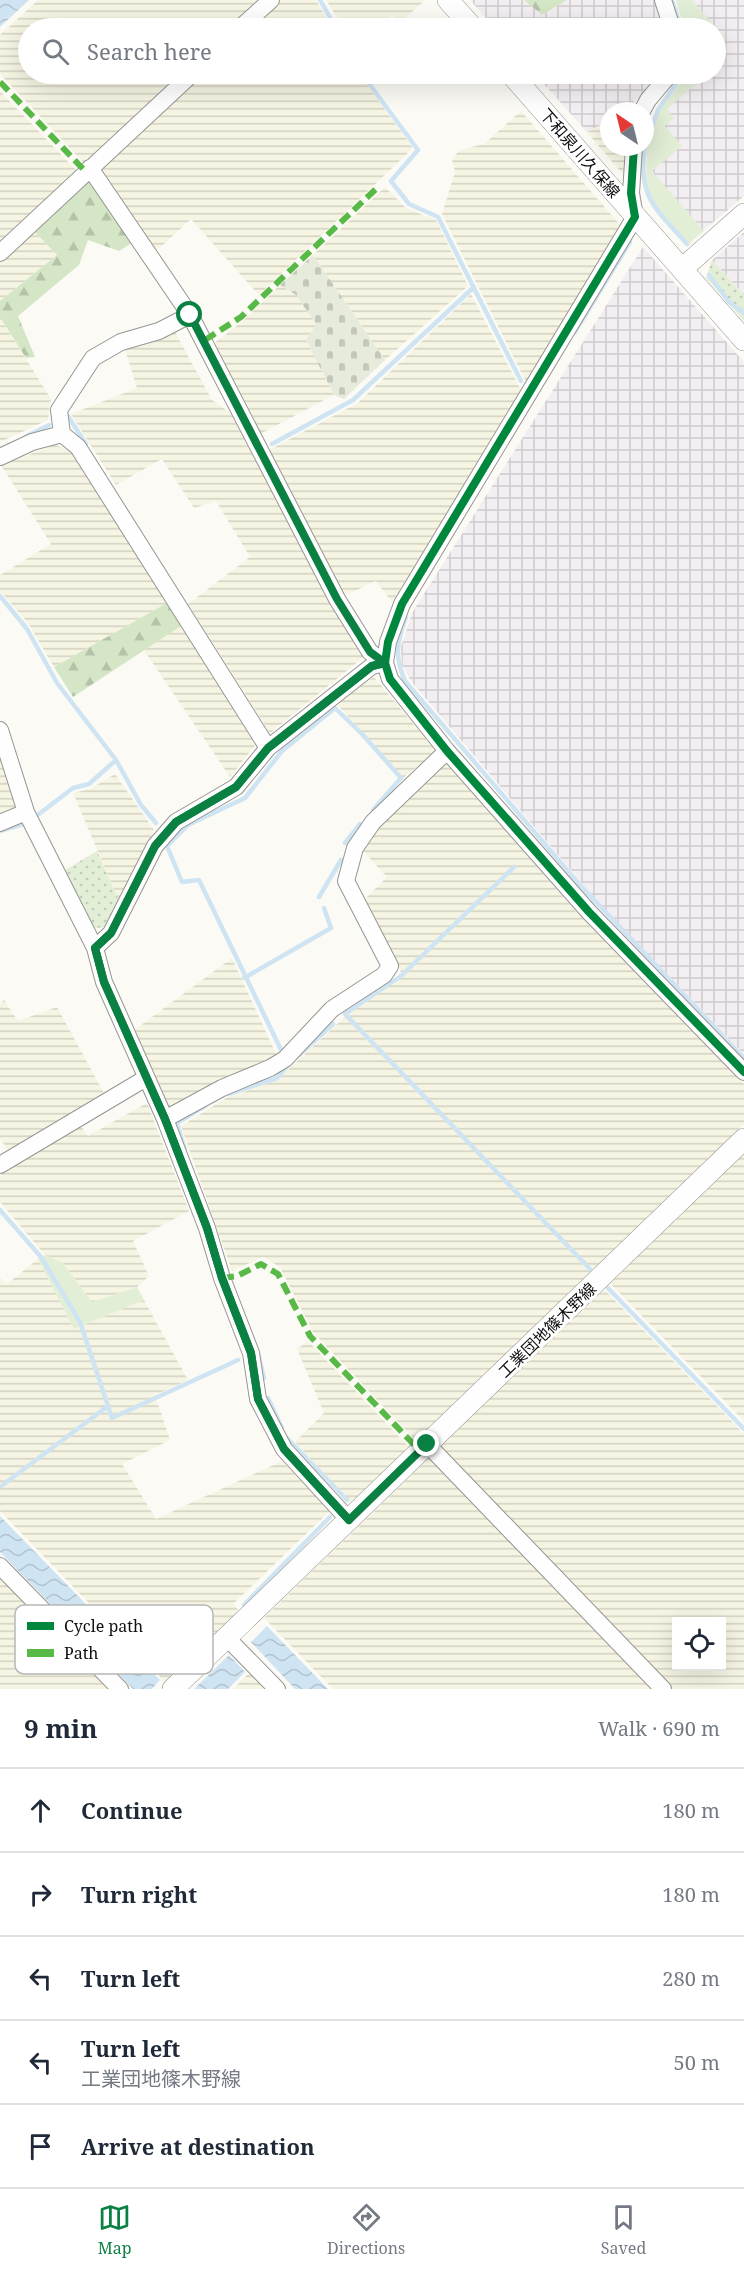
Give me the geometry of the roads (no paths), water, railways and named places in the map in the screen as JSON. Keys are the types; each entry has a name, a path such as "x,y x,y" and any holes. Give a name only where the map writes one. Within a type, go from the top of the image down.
{"street":[{"path":"251,18 271,0"},
{"path":"448,0 464,18"},
{"path":"663,0 669,18"},
{"path":"0,253 181,84"},
{"name":"下和泉川久保線","path":"521,84 744,340"},
{"path":"647,102 662,84"},
{"path":"633,156 631,193 635,217 402,604 388,642 385,663 390,679 447,751 589,912 744,1072"},
{"path":"90,168 190,315 337,599 370,652 385,663"},
{"path":"682,269 744,214"},
{"path":"190,315 159,331 121,342 93,358 59,410 62,434 78,447 268,748"},
{"path":"0,457 32,442 62,434"},
{"path":"95,948 111,933 155,846 176,822 236,787 268,748 372,666 385,663"},
{"path":"0,730 26,812 95,948 104,982 165,1119 207,1228 222,1278 251,1353 258,1399 284,1449 349,1520"},
{"path":"165,1119 222,1088 270,1068 285,1059 332,1009 384,975 390,966 346,881 355,848 373,822 447,751"},
{"path":"0,823 26,812"},
{"path":"0,1165 146,1078"},
{"name":"工業団地篠木野線","path":"213,1651 744,1139"},
{"path":"427,1444 663,1689"},
{"path":"0,1566 38,1605"},
{"path":"227,1638 277,1689"},
{"path":"105,1674 120,1689"},
{"name":"工業団地篠木野線","path":"173,1689 189,1674"}],"water":[{"path":"0,0 29,0 0,27"},
{"path":"0,1516 87,1605 51,1605 0,1552"},
{"path":"267,1626 328,1689 295,1689 251,1642"},
{"path":"229,1655 245,1672 228,1689 194,1689 209,1674 213,1674 213,1671"},
{"path":"118,1674 154,1674 160,1680 152,1689 133,1689"}],"waterway":[{"path":"320,0 330,18"},
{"path":"672,0 678,18"},
{"path":"369,84 418,150 391,181 409,204 438,217 521,381"},
{"path":"654,121 658,110 676,84"},
{"path":"644,156 644,178 651,201 687,244"},
{"path":"575,332 630,242"},
{"path":"709,275 729,302 744,313"},
{"path":"272,444 353,400 474,287"},
{"path":"68,416 86,444"},
{"path":"27,436 49,425"},
{"path":"0,596 27,629 57,683 116,760 141,805 156,823"},
{"path":"406,617 398,649 399,664 405,681 580,885 744,1058"},
{"path":"284,1056 199,880 182,882 167,846 188,825 245,798 282,751 335,708 362,734 401,778 373,810"},
{"path":"39,814 73,788 89,784 116,760"},
{"path":"0,831 23,824"},
{"path":"345,843 360,824"},
{"path":"319,897 341,860"},
{"path":"514,867 401,976 345,1014 590,1269"},
{"path":"244,978 331,928 324,908"},
{"path":"299,1055 333,1024"},
{"path":"228,1094 277,1078 289,1064"},
{"path":"185,1150 177,1123 205,1106"},
{"path":"0,1210 41,1257 80,1322 108,1406 0,1487"},
{"path":"607,1287 744,1429"},
{"path":"258,1353 264,1378"},
{"path":"108,1406 112,1418 238,1360"},
{"path":"268,1398 282,1428"},
{"path":"287,1438 347,1500"},
{"path":"244,1605 330,1517"}]}
